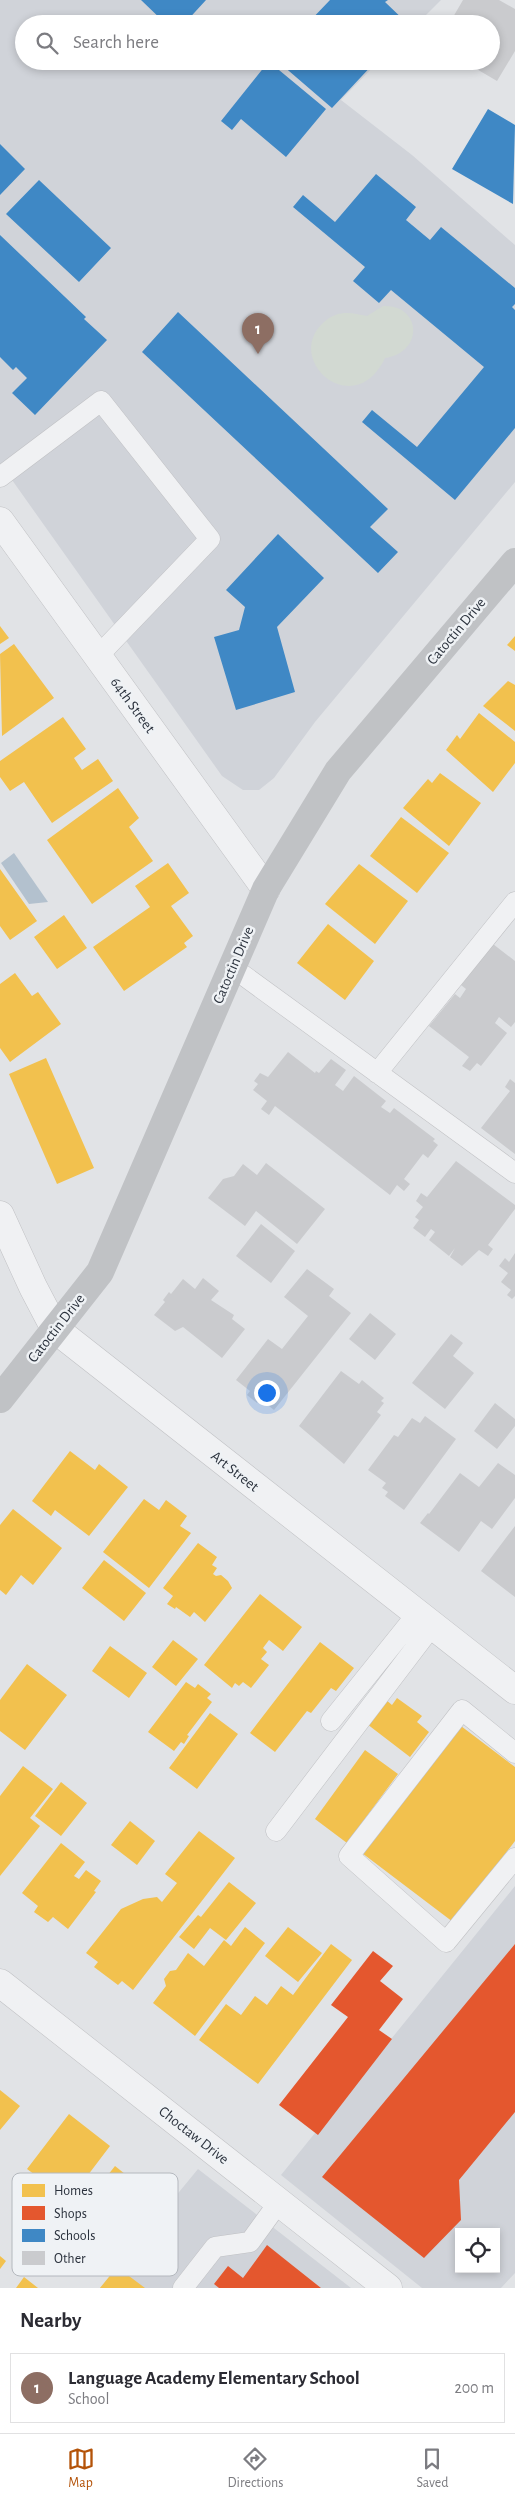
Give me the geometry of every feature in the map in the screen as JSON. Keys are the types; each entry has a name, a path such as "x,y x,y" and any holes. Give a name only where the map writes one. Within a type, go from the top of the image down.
{"street":[{"name":"64th Street","path":"0,521 266,889"},
{"name":"Catoctin Drive","path":"0,1399 100,1272 266,889 338,771 515,562"},
{"name":"Art Street","path":"0,1215 33,1287 55,1328 515,1690"},
{"name":"Choctaw Drive","path":"0,1983 388,2288"}],"lane":[{"path":"0,477 101,401 210,539 97,656"},
{"path":"377,1073 515,902"},
{"path":"232,967 515,1174"},
{"path":"331,1721 425,1620"},
{"path":"276,1830 425,1620"},
{"path":"515,1753 462,1710 349,1856 446,1942 515,1858"},
{"path":"183,2288 214,2246 250,2242 279,2202"}],"shaded area":[{"path":"0,0 441,0 426,15 15,15 15,70 370,70 341,100 412,155 515,245 515,482 315,722 274,778 259,790 243,790 222,776 0,463"},
{"path":"383,306 396,307 405,312 411,320 412,338 407,347 398,354 385,358 372,377 356,385 341,385 327,378 317,367 311,352 313,337 324,322 334,315 344,313 367,316"},
{"path":"515,1886 515,2273 501,2288 422,2288 281,2175"},
{"path":"198,2169 351,2288 100,2288 110,2276 178,2276 178,2193"}],"water":[{"path":"14,853 48,902 29,904 1,863"}],"building: Homes":[{"path":"0,626 9,638 0,644"},
{"path":"515,636 515,651 507,645"},
{"path":"14,644 54,698 2,736 0,654"},
{"path":"508,681 515,685 515,731 483,706"},
{"path":"479,713 515,742 515,763 493,792 446,750 457,735 460,739"},
{"path":"63,717 86,749 74,758 82,770 98,759 113,781 52,823 24,782 10,791 0,777 0,761"},
{"path":"440,773 481,803 449,846 403,808 428,779 432,783"},
{"path":"118,788 139,818 129,827 153,861 92,904 47,840"},
{"path":"401,817 449,853 417,893 370,856"},
{"path":"168,863 189,893 171,906 193,936 184,943 187,947 124,991 93,947 150,907 135,886"},
{"path":"359,864 408,901 375,944 325,904"},
{"path":"0,869 37,921 10,940 0,926"},
{"path":"64,915 87,948 57,969 34,937"},
{"path":"328,924 374,961 345,1000 297,963"},
{"path":"15,973 32,996 38,992 61,1024 10,1062 0,1048 0,984"},
{"path":"46,1058 94,1168 57,1184 9,1074"},
{"path":"70,1451 95,1470 99,1464 128,1487 89,1536 55,1510 51,1516 32,1501"},
{"path":"144,1499 159,1510 166,1500 187,1516 180,1526 191,1533 149,1588 103,1552"},
{"path":"13,1509 62,1548 33,1585 21,1575 6,1595 0,1590 0,1525"},
{"path":"198,1543 217,1557 212,1565 217,1568 213,1574 216,1576 221,1575 232,1588 205,1622 194,1612 190,1617 176,1607 175,1609 167,1604 173,1596 163,1588"},
{"path":"104,1560 146,1593 124,1621 82,1588"},
{"path":"260,1594 302,1627 283,1651 269,1640 263,1648 267,1652 261,1659 269,1665 251,1688 243,1682 239,1686 235,1683 232,1688 204,1665"},
{"path":"173,1640 198,1659 176,1686 152,1667"},
{"path":"320,1642 354,1668 336,1691 331,1688 311,1713 307,1711 275,1752 250,1733"},
{"path":"110,1646 147,1673 129,1698 92,1671"},
{"path":"27,1664 67,1695 25,1750 0,1731 0,1700"},
{"path":"186,1682 195,1688 198,1684 211,1694 207,1698 212,1702 187,1735 189,1736 184,1744 181,1742 174,1751 148,1732"},
{"path":"397,1698 422,1716 417,1722 429,1732 410,1757 367,1724 385,1699 392,1705"},
{"path":"210,1713 238,1734 197,1789 169,1768"},
{"path":"457,1723 515,1767 515,1841 453,1922 358,1850"},
{"path":"365,1750 398,1774 347,1843 315,1819"},
{"path":"23,1766 53,1789 30,1818 40,1826 0,1876 0,1796"},
{"path":"61,1782 87,1803 61,1836 35,1816"},
{"path":"130,1821 155,1841 137,1865 111,1845"},
{"path":"199,1831 235,1858 133,1990 122,1981 118,1985 94,1967 98,1962 86,1953 121,1909 143,1899 157,1897 162,1902 177,1883 165,1874"},
{"path":"61,1843 85,1862 74,1876 79,1879 86,1870 101,1881 94,1891 96,1892 68,1929 53,1917 48,1922 34,1912 38,1906 22,1893"},
{"path":"229,1882 256,1903 226,1940 210,1928 194,1949 179,1937 198,1915 201,1917"},
{"path":"245,1927 265,1943 195,2036 153,2003 166,1986 164,1979 170,1971 176,1970 188,1953 204,1966 224,1940 231,1946"},
{"path":"288,1927 322,1953 298,1982 265,1956"},
{"path":"331,1944 352,1960 258,2084 199,2040 226,2004 241,2015 255,1996 267,2005 281,1986 293,1995"},
{"path":"0,2090 20,2106 0,2130"},
{"path":"69,2114 110,2146 90,2173 32,2173 27,2169"},
{"path":"115,2166 124,2173 109,2173"},
{"path":"0,2256 6,2261 0,2269"},
{"path":"110,2276 129,2276 145,2288 100,2288"},
{"path":"24,2277 38,2288 16,2288"}],"building: Shops":[{"path":"515,1944 515,2112 459,2180 461,2220 424,2258 322,2177"},
{"path":"373,1951 393,1966 380,1981 403,1999 379,2030 392,2039 318,2135 279,2105 348,2017 331,2005"},
{"path":"267,2245 321,2288 219,2288 214,2284 228,2266 243,2278"}],"building: Schools":[{"path":"141,0 206,0 192,15 157,15"},
{"path":"330,0 388,0 385,2 399,15 316,15"},
{"path":"262,70 279,70 326,109 286,157 241,119 232,130 221,121"},
{"path":"288,70 368,70 332,108"},
{"path":"488,109 515,125 513,204 452,169"},
{"path":"0,144 25,169 0,195"},
{"path":"376,174 416,207 406,220 430,240 441,227 515,288 515,304 512,307 515,310 515,428 455,500 362,422 372,410 417,447 484,367 391,290 379,303 353,281 365,267 293,207 303,195 335,222"},
{"path":"39,180 111,248 79,282 6,214"},
{"path":"0,235 86,317 84,319 107,340 35,415 12,393 27,378 16,367 13,370 0,357"},
{"path":"178,312 388,509 370,527 398,552 378,573 142,352"},
{"path":"278,534 324,578 277,627 295,692 236,710 214,637 239,630 245,607 226,590"}],"building: Other":[{"path":"463,0 499,0 515,9 515,51 497,81 478,70 500,70 500,15 454,15"},
{"path":"493,944 515,961 515,1022 511,1027 499,1017 495,1023 507,1033 481,1066 477,1063 470,1071 462,1066 469,1057 429,1026 455,994 460,998 466,989 461,985"},
{"path":"288,1052 315,1073 316,1071 319,1073 331,1059 346,1070 335,1085 343,1091 354,1076 386,1101 381,1107 390,1113 394,1108 435,1139 433,1141 438,1145 428,1158 423,1154 404,1179 410,1184 404,1191 397,1185 390,1195 275,1106 269,1115 261,1109 267,1101 253,1090 258,1084 254,1081 260,1073 268,1077"},
{"path":"510,1079 515,1083 515,1154 481,1128 510,1091 505,1087"},
{"path":"456,1161 515,1205 515,1209 488,1245 493,1249 488,1256 479,1250 462,1266 450,1257 455,1248 449,1256 429,1240 435,1232 431,1229 425,1237 413,1228 419,1220 415,1217 423,1207 416,1201 421,1193 427,1197"},
{"path":"266,1163 325,1209 297,1244 256,1211 245,1226 208,1198 223,1179 234,1176 243,1164 257,1175"},
{"path":"261,1224 295,1251 271,1283 236,1256"},
{"path":"515,1253 515,1296 512,1299 507,1295 511,1290 501,1282 508,1273 499,1266 505,1258 509,1262"},
{"path":"307,1269 334,1289 329,1296 351,1313 274,1410 260,1399 257,1403 247,1395 250,1391 236,1380 268,1339 282,1349 308,1316 284,1297"},
{"path":"203,1278 219,1291 211,1300 234,1315 232,1319 245,1329 222,1358 183,1327 175,1331 154,1315 165,1302 163,1300 169,1292 171,1294 183,1279 195,1289"},
{"path":"370,1313 396,1334 375,1360 349,1339"},
{"path":"451,1334 463,1343 453,1356 474,1373 445,1409 412,1383"},
{"path":"341,1371 359,1384 362,1380 384,1398 381,1401 384,1403 377,1412 381,1415 344,1464 299,1426"},
{"path":"495,1403 515,1419 515,1426 497,1449 474,1431"},
{"path":"425,1416 456,1439 404,1510 385,1496 388,1492 382,1488 386,1483 368,1470 394,1435 398,1437 412,1418 420,1423"},
{"path":"498,1463 515,1475 515,1498 492,1529 481,1521 459,1552 420,1523 460,1473 479,1487"},
{"path":"515,1526 515,1597 481,1571"}],"place":[{"name":"Language Academy Elementary School","path":"258,354"}]}
